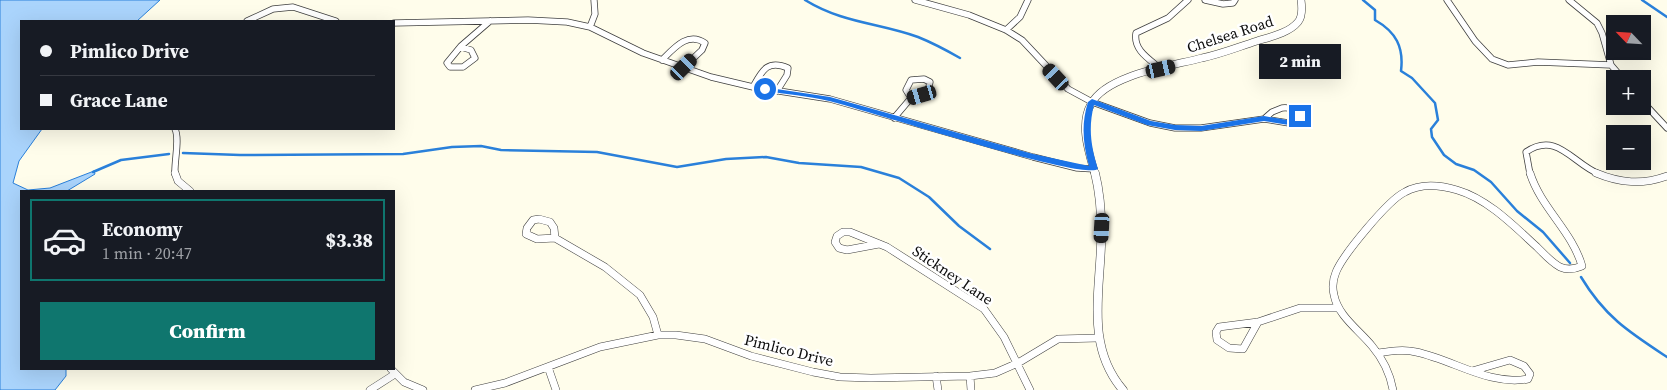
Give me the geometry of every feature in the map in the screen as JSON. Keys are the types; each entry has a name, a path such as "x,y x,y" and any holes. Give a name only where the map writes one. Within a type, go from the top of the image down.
{"street":[{"path":"590,27 596,6 594,0"},
{"path":"915,0 969,15 1006,30 1022,40 1068,89 1092,102 1150,123 1175,128 1201,128 1264,119 1295,124 1300,120 1300,116 1293,109 1282,107 1270,112 1264,119"},
{"path":"1006,30 1017,23 1024,14 1028,0"},
{"path":"1161,69 1136,47 1134,40 1136,33 1168,18 1188,0"},
{"path":"1205,0 1223,4 1233,3 1235,0"},
{"name":"Chelsea Road","path":"1092,102 1100,93 1116,84 1161,69 1198,60 1271,36 1289,28 1298,21 1302,12 1301,0"},
{"path":"1447,0 1475,41 1492,59 1508,65 1538,62 1611,65"},
{"path":"1569,0 1597,23 1602,33 1611,65 1615,70"},
{"path":"249,20 273,10 293,7 333,20"},
{"path":"395,23 528,20 567,22 590,27 643,53 711,77 753,87 830,99 1033,157 1077,168 1094,169"},
{"path":"461,47 471,50 476,58 463,67 450,67 447,63 461,47 490,22"},
{"path":"662,60 684,40 694,38 703,40 705,43 702,50 684,67"},
{"path":"753,87 763,70 770,64 780,64 788,68 787,75 777,91"},
{"path":"894,118 911,98 928,91 930,82 924,79 911,80 906,90 911,98"},
{"path":"1092,102 1087,116 1087,145 1100,193 1102,228 1098,338 1106,366 1115,382 1123,390"},
{"path":"1651,111 1667,128"},
{"path":"176,130 177,133 174,173 179,185 188,190"},
{"path":"1394,390 1392,379 1378,353 1338,308 1333,284 1338,270 1371,225 1404,191 1422,186 1447,187 1474,197 1503,216 1558,266 1573,270 1582,266 1577,249 1533,182 1526,161 1526,152 1535,146 1548,144 1565,152 1588,169 1608,178 1632,183 1650,183 1667,176"},
{"name":"Stickney Lane","path":"879,244 847,250 839,248 835,242 837,236 843,232 850,232 879,244 984,309 995,321 1018,363 1030,390"},
{"path":"555,238 605,267 640,295 650,310 658,335"},
{"path":"1258,322 1243,349 1234,350 1225,347 1218,340 1216,332 1219,327 1227,324 1258,322 1300,308 1338,308"},
{"name":"Pimlico Drive","path":"475,390 505,383 600,347 658,335 676,335 705,339 778,364 840,377 871,378 970,376 995,373 1018,363 1058,339 1098,338"},
{"path":"1378,353 1399,350 1417,352 1472,371 1520,382 1528,379 1530,374 1527,368 1508,359 1472,371"},
{"path":"548,366 556,390"},
{"path":"370,390 393,372 404,382 423,390"},
{"path":"936,376 938,390"},
{"path":"970,376 971,390"}],"water":[{"path":"0,0 160,0 138,20 20,20 20,130 41,130 19,161 13,183 28,190 20,190 20,370 66,370 66,376 55,390 0,390"},
{"path":"94,171 95,174 69,190 28,190 50,188"}],"waterway":[{"path":"805,0 833,14 918,37 960,58"},
{"path":"1363,0 1375,10 1375,20 1388,30 1397,41 1400,47 1401,71 1412,78 1435,103 1438,120 1431,129 1432,137 1444,155 1456,164 1474,170 1491,182 1517,211 1543,232 1570,263"},
{"path":"1642,0 1667,17"},
{"path":"183,153 240,155 403,154 452,147 481,146 501,150 597,152 677,167 726,159 766,157 799,163 861,167 899,178 929,197 959,226 990,249"},
{"path":"93,172 121,160 169,154"},
{"path":"1581,277 1599,303 1619,323 1667,357"}],"route":[{"path":"765,89 830,99 1033,157 1077,168 1094,169 1087,145 1087,116 1092,102 1150,123 1175,128 1201,128 1264,119 1295,124 1300,120 1300,116"}]}
